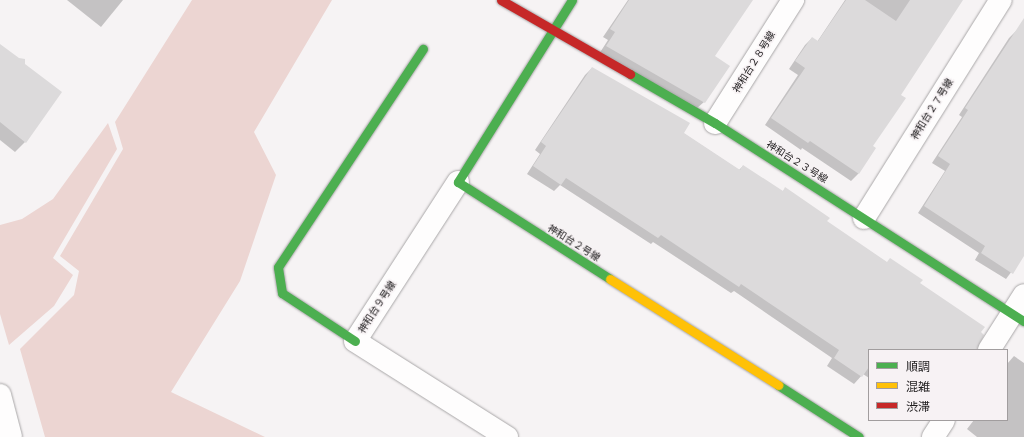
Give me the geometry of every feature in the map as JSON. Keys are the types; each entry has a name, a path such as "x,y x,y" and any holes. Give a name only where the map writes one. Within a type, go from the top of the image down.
{"street":[{"name":"神和台２３号線","path":"500,0 715,124 1018,317"},
{"path":"458,182 572,0"},
{"name":"神和台２８号線","path":"715,124 793,0"},
{"name":"神和台２７号線","path":"864,218 1001,0"},
{"path":"355,341 282,293 278,267 423,49"},
{"name":"神和台９号線","path":"458,182 355,341 507,437"},
{"name":"神和台２号線","path":"458,182 859,437"},
{"path":"990,349 1018,317 1024,296"},
{"path":"0,395 11,437"},
{"path":"933,437 943,421"}],"shaded area":[{"path":"192,0 332,0 254,132 276,175 240,281 171,392 265,437 45,437 20,349 74,295 79,271 60,256 123,149 115,122"},
{"path":"108,123 117,149 53,258 73,275 54,306 9,345 0,314 0,225 22,219 53,199"}],"building":[{"path":"629,0 753,0 715,56 730,66 705,103 606,46 615,32 610,29"},
{"path":"846,0 865,0 896,21 910,0 963,0 901,95 906,98 873,146 876,148 859,174 810,141 808,143 771,118 805,68 795,61 812,37 818,41"},
{"path":"1024,18 1024,256 1013,274 981,253 985,246 924,206 950,164 938,156 968,110 965,108"},
{"path":"0,44 19,58 25,59 25,64 62,92 26,143 0,122"},
{"path":"592,67 690,123 684,133 740,170 743,165 783,191 785,187 830,218 827,221 887,262 890,258 923,280 920,283 985,327 981,332 984,335 977,349 868,349 868,368 862,377 834,358 839,350 741,284 739,287 661,235 658,238 566,178 561,185 533,166 546,146 541,142"}],"traffic: fast":[{"path":"572,0 458,182 610,279"},
{"path":"355,341 282,293 278,267 423,49"},
{"path":"630,74 715,123 1024,321"},
{"path":"778,385 859,437"}],"traffic: slow":[{"path":"610,279 778,385"}],"traffic: jam":[{"path":"501,0 630,74"}]}
